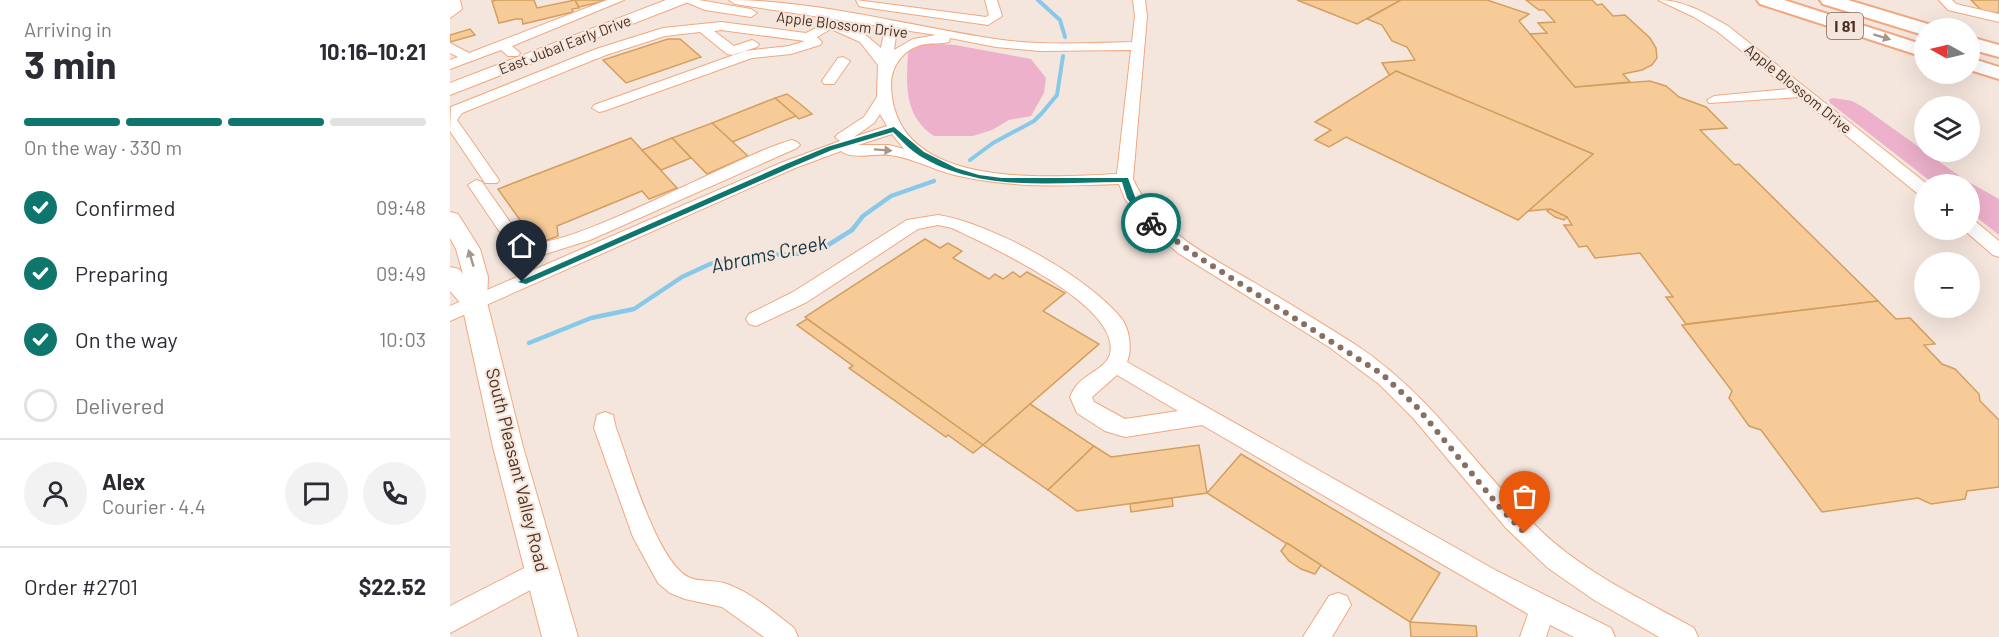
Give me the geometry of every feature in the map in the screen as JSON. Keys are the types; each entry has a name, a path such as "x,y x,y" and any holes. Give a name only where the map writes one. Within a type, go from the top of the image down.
{"highway":[{"name":"I 81","path":"1766,0 1914,48"},
{"name":"I 81","path":"1829,0 1914,26"},
{"path":"1980,45 1999,51"},
{"path":"1980,67 1999,73"}],"main road":[{"name":"East Jubal Early Drive","path":"450,77 508,49 656,0"},
{"name":"East Jubal Early Drive","path":"450,89 680,0"},
{"name":"South Pleasant Valley Road","path":"450,219 468,249 476,277 462,308"},
{"name":"South Pleasant Valley Road","path":"450,275 508,447 560,637"}],"street":[{"path":"450,14 456,9 454,0"},
{"path":"450,64 508,49 618,0"},
{"name":"Apple Blossom Drive","path":"687,0 714,8 830,25 891,28"},
{"name":"Apple Blossom Drive","path":"735,0 891,28 1017,46 1138,46"},
{"path":"861,0 864,3 988,21 996,16 992,0"},
{"path":"1139,0 1140,23 1125,179 1131,198 1141,212 1155,227 1178,243 1382,374 1416,406 1502,510 1525,533 1575,573 1685,637"},
{"name":"Apple Blossom Drive","path":"1664,0 1712,21 1914,182"},
{"path":"1945,0 1952,7 1999,18"},
{"path":"1068,47 1115,40 1140,23"},
{"path":"808,38 830,25 860,34 876,50 887,68"},
{"path":"599,108 634,91 750,54 792,50 814,42 808,38 782,33 721,26 654,34 601,52 456,110 450,120 518,246 539,250 584,236 792,145"},
{"path":"702,27 732,51 782,33"},
{"path":"891,28 885,97 888,114 894,129 910,145 936,162"},
{"path":"887,68 894,55 915,42 962,38"},
{"path":"450,47 468,58"},
{"path":"1068,47 1115,53 1125,58 1135,70"},
{"path":"829,81 843,62"},
{"path":"1714,100 1803,92"},
{"path":"804,159 863,125 885,97"},
{"path":"462,308 804,159 848,142 894,129"},
{"path":"1025,180 1098,172 1115,162 1127,148"},
{"path":"804,159 849,150 896,151 978,177 1025,180 1107,191 1141,212"},
{"path":"1025,180 1125,179"},
{"path":"756,319 800,297 913,224 938,220 956,223 1034,260 1083,294 1114,323 1121,351 1116,365 1085,390 1081,398 1085,407 1113,425 1125,428 1204,416"},
{"path":"1980,235 1999,251"},
{"path":"1116,365 1488,579 1602,637"},
{"path":"605,421 605,428 643,529 656,558 666,572 680,585 720,594 734,600 785,637"},
{"path":"450,620 542,571"},
{"path":"1316,637 1338,605"},
{"path":"1533,637 1543,608"}],"shaded area":[{"path":"926,43 955,45 1031,59 1046,78 1044,93 1031,116 1009,120 992,130 973,136 934,136 917,119 907,88 908,53 913,47"},
{"path":"1829,99 1852,101 1914,144 1914,162 1940,162 1957,174 1921,174 1830,103"},
{"path":"1980,188 1999,199 1999,235 1980,220"}],"building":[{"path":"534,0 537,8 575,0 579,8 572,9 573,12 523,24 522,19 499,23 492,1"},
{"path":"575,0 605,0 605,1 579,7"},
{"path":"1297,0 1401,0 1357,24"},
{"path":"1401,0 1487,0 1529,14 1519,21 1575,87 1650,81 1666,86 1679,97 1706,107 1727,128 1700,130 1735,165 1739,164 1878,301 1686,324 1666,297 1673,297 1640,253 1595,258 1587,246 1579,247 1564,225 1572,225 1567,217 1550,209 1528,211 1593,154 1396,71 1390,76 1382,63 1415,60 1407,47 1392,41 1382,25 1367,19"},
{"path":"1526,0 1592,0 1597,5 1602,4 1613,16 1625,15 1650,38 1656,48 1657,58 1652,65 1642,70 1623,74 1630,82 1575,87 1530,34 1547,33 1538,23 1555,22 1544,10 1539,10"},
{"path":"1971,0 1999,0 1999,13 1983,12"},
{"path":"470,29 475,35 450,42 450,35"},
{"path":"668,39 680,39 701,57 626,83 603,60"},
{"path":"1396,71 1593,154 1518,220 1346,137 1329,147 1315,140 1331,130 1315,122"},
{"path":"787,94 812,114 799,119 775,98"},
{"path":"775,98 796,116 732,142 712,123"},
{"path":"712,123 748,156 707,174 672,138"},
{"path":"631,138 677,188 649,199 642,191 557,226 558,236 537,244 498,189"},
{"path":"672,138 691,158 661,170 642,150"},
{"path":"1550,209 1567,217 1564,220 1555,217 1547,211"},
{"path":"925,239 940,248 948,243 962,251 953,258 989,279 995,274 1003,279 1013,272 1020,277 1027,272 1065,293 1043,311 1099,344 983,445 805,317"},
{"path":"1878,301 1896,319 1910,318 1935,344 1924,345 1942,364 1955,369 1979,394 1980,401 1999,420 1999,487 1967,491 1965,499 1931,504 1918,498 1822,512 1761,430 1749,426 1729,398 1732,391 1682,325"},
{"path":"807,319 983,445 973,453 948,435 946,437 849,368 853,366 797,325"},
{"path":"1030,404 1094,446 1048,490 983,445"},
{"path":"1199,445 1207,493 1077,511 1048,490 1094,446 1111,457"},
{"path":"1241,454 1440,573 1410,622 1207,493"},
{"path":"1172,498 1173,506 1131,512 1130,504"},
{"path":"1287,543 1321,565 1315,574 1289,561 1281,551"},
{"path":"1410,622 1476,626 1477,637 1411,637"}],"waterway":[{"name":"Abrams Creek","path":"1038,0 1060,20 1065,37"},
{"name":"Abrams Creek","path":"970,160 993,143 1034,121 1042,113 1057,95 1063,56"},
{"name":"Abrams Creek","path":"529,343 591,318 634,309 682,277 710,264 768,254 792,255 825,247 852,230 863,216 891,196 934,181"}],"way so far":[{"path":"1151,223 1200,258 1382,374 1416,406 1502,510 1525,533"}],"route":[{"path":"522,282 789,165 848,142 894,129 921,154 953,170 978,177 1002,180 1125,179 1131,198 1151,223"}]}
